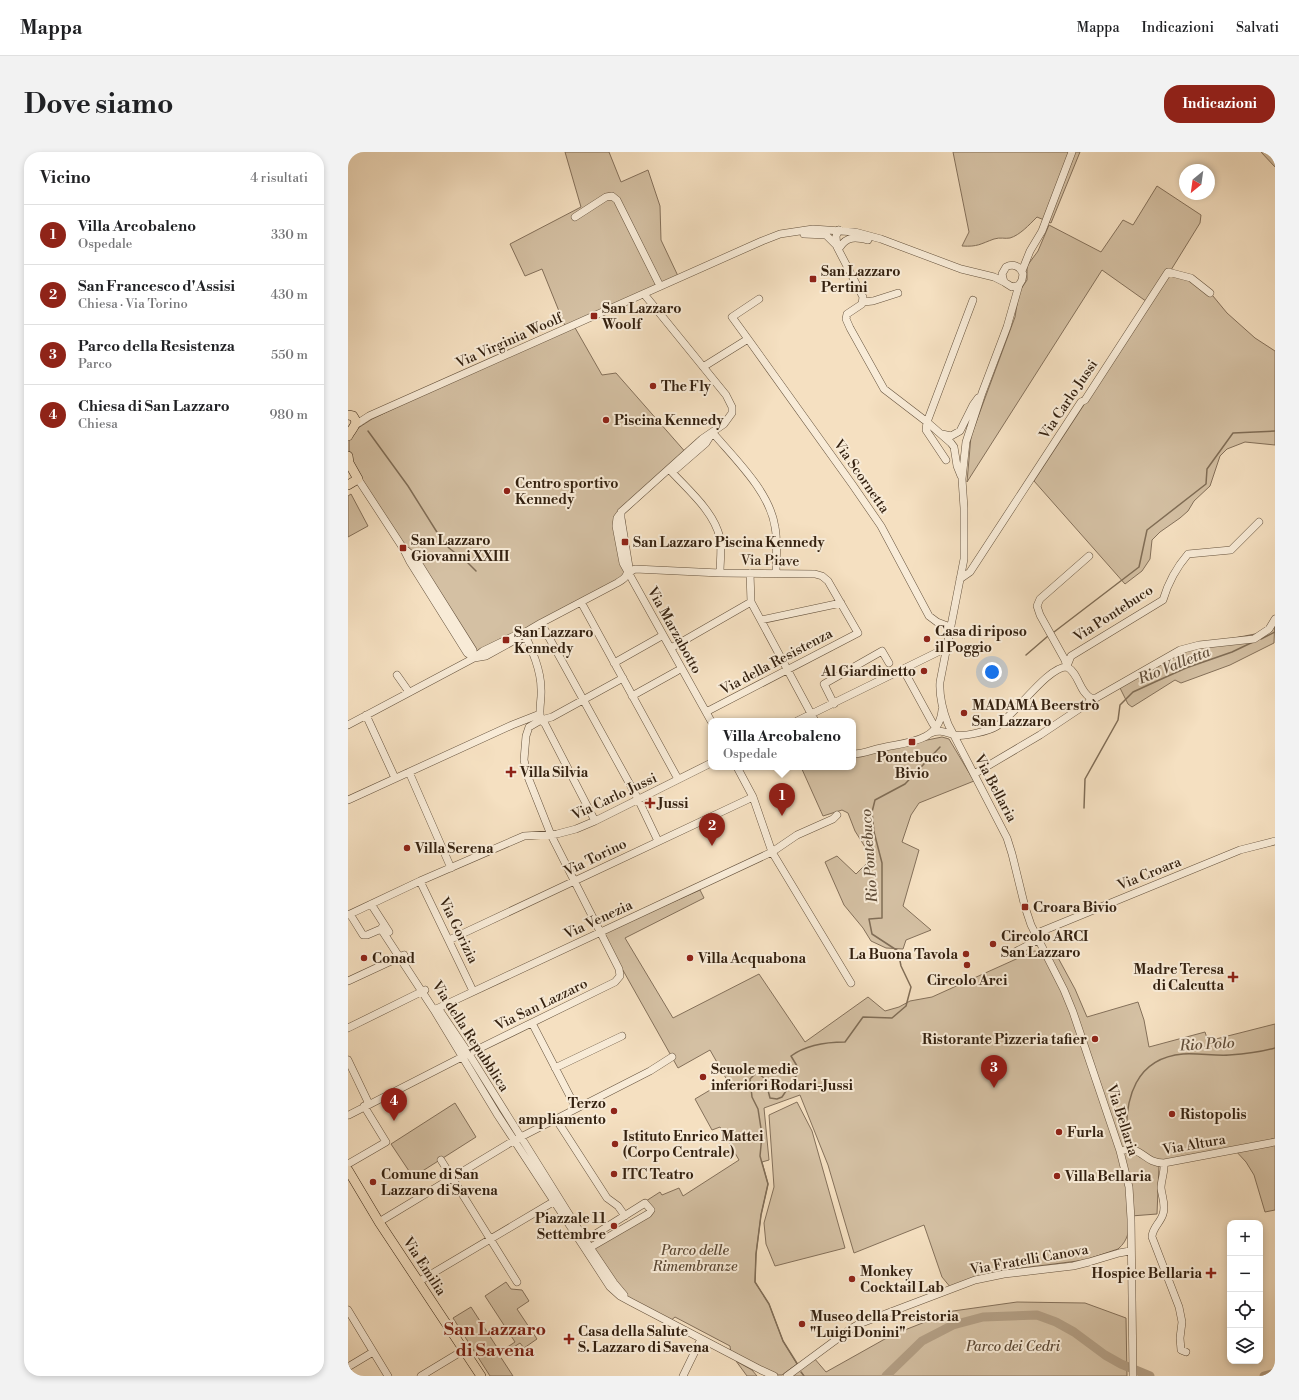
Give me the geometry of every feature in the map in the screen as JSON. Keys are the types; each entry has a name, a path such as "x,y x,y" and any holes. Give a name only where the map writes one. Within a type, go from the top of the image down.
{"main road":[{"path":"348,456 349,462 358,479 348,485"},
{"name":"Via Emilia","path":"348,1170 379,1222 481,1376"}],"street":[{"path":"750,573 751,602 813,718 834,704 946,648 960,579 965,544 962,479 966,442 982,393 1007,327 1019,284 1022,280 1022,271 1030,251 1042,231 1072,152"},
{"path":"575,217 606,197 612,196 617,200 660,286"},
{"name":"Via Virginia Woolf","path":"351,422 369,416 762,240 780,234 813,229 855,232 881,239 972,272 994,277 1005,284"},
{"path":"839,230 836,236 838,246 841,255 863,297 863,302"},
{"name":"Via Virginia Woolf","path":"796,232 826,235 838,246 851,238 872,241 881,239"},
{"path":"1013,306 1010,292 1005,284 1002,274 1030,251"},
{"path":"1010,266 1018,267 1022,271"},
{"name":"Via Virginia Woolf","path":"972,272 993,272 1010,266"},
{"name":"Via Carlo Jussi","path":"960,579 970,572 1081,402 1085,400 1168,272 1191,278 1210,293"},
{"path":"1005,284 1012,287 1019,284"},
{"path":"622,524 624,517 629,510 671,471 702,439 713,433 728,420 732,413 732,407 726,395 644,294"},
{"path":"898,294 873,301 863,302 860,306 847,314 846,319 884,389 927,422 954,447 957,466 962,479"},
{"name":"Via Scornetta","path":"759,299 732,317 881,526 929,616 937,622 950,627"},
{"path":"946,460 926,430 927,422 973,300"},
{"path":"703,367 748,339"},
{"path":"941,434 950,436 960,430 972,405 982,393"},
{"path":"713,433 748,476 766,500 771,510 776,535 776,574"},
{"path":"348,726 474,658 483,651 513,636 524,633 630,576 622,524 622,511 671,471"},
{"path":"671,471 709,513 714,522 721,546 720,572"},
{"path":"358,479 404,548 416,559 473,650 474,658"},
{"name":"Via Marzabotto","path":"622,511 617,518 616,526 623,563 709,718"},
{"name":"Via Pontebuco","path":"1067,667 1070,656 1163,600 1166,589 1175,572 1188,554 1231,550 1259,522"},
{"path":"1089,556 1040,599 1037,606 1040,615 1065,660 1067,667 1071,670 1086,695 1091,698 1096,698 1180,650 1199,645 1254,639 1269,629 1275,619"},
{"name":"Via Piave","path":"630,576 635,569 815,574 822,576 828,581 858,633"},
{"path":"581,602 678,779"},
{"path":"671,648 751,602"},
{"path":"761,620 841,603"},
{"path":"541,623 638,800 658,841"},
{"path":"524,633 535,659 539,676 541,688 541,717 549,730 594,821"},
{"name":"Via della Resistenza","path":"706,712 858,633"},
{"path":"614,663 660,637"},
{"name":"Via Bellaria","path":"946,648 940,682 942,708 953,735 1007,838 1025,907 1036,937 1064,990 1073,1012 1120,1152 1130,1200 1133,1372"},
{"path":"834,704 824,684 882,651 889,663"},
{"path":"856,754 876,748 918,740 931,733 941,731 953,735 965,735 996,727 1007,718 1048,675 1061,667 1067,667"},
{"path":"904,669 933,724"},
{"path":"632,696 677,671"},
{"path":"397,675 409,692"},
{"path":"348,800 512,725 541,717 552,717 623,678"},
{"path":"974,774 1040,735 1088,703 1091,698"},
{"path":"931,733 940,720 942,708"},
{"path":"366,715 395,778"},
{"path":"541,717 529,727 526,736 524,760 528,777 551,835 600,932"},
{"path":"512,725 526,728 529,727"},
{"name":"Via Carlo Jussi","path":"349,914 420,881 524,836 551,835 576,829 708,764"},
{"path":"739,770 753,797 772,852 850,983"},
{"path":"409,772 451,868"},
{"name":"Via Torino","path":"450,940 753,797"},
{"name":"Via Venezia","path":"436,1009 772,852 797,835 833,819 837,815"},
{"name":"Via Croara","path":"1036,937 1162,881 1240,850 1275,841"},
{"name":"Via Gorizia","path":"420,881 450,940 473,991"},
{"name":"Via della Repubblica","path":"371,904 382,926 466,1055 517,1139 620,1296 765,1374 774,1376"},
{"path":"349,914 363,935 368,935 382,926"},
{"name":"Via San Lazzaro","path":"349,1115 466,1055 615,982 620,976 619,969 600,932"},
{"path":"1011,954 1036,937"},
{"path":"348,981 402,956"},
{"path":"348,1028 424,990"},
{"path":"532,1023 576,1108"},
{"path":"556,1068 622,1036"},
{"path":"379,1222 517,1139 650,1071 672,1057"},
{"path":"348,1060 367,1105 386,1142 348,1164"},
{"path":"556,1118 607,1198 618,1206 625,1216"},
{"name":"Via Altura","path":"1120,1152 1128,1149 1136,1150 1152,1161 1164,1163 1275,1142"},
{"path":"441,1160 517,1282"},
{"path":"1164,1163 1161,1188 1164,1201 1164,1210 1162,1218 1152,1233 1152,1237 1179,1307 1182,1322 1180,1338 1181,1350 1186,1352"},
{"path":"418,1282 557,1200"},
{"path":"645,1203 651,1210 648,1214 587,1244 645,1203"},
{"name":"Via Fratelli Canova","path":"787,1376 852,1328 975,1280 1004,1274 1074,1266 1130,1251"},
{"path":"348,1310 388,1376"},
{"path":"682,1376 701,1339"},
{"path":"421,1376 464,1350"},
{"path":"348,1366 373,1352"}],"green space":[{"name":"Centro sportivo Kennedy","path":"565,152 609,152 621,182 648,170 660,206 661,240 678,276 574,326 602,375 616,373 688,455 624,514 631,574 480,656 471,655 349,462 349,440 355,430 372,419 565,326 542,269 525,276 510,244 581,207"},
{"path":"953,152 1080,152 1051,223 1037,217 1014,237 996,238 979,245 962,246 969,232"},
{"path":"1261,152 1275,152 1275,167"},
{"path":"1157,186 1201,215 1200,223 1171,270 1208,290 1227,313 1255,338 1275,351 1275,445 1245,442 1227,449 1220,456 1210,486 1194,501 1188,511 1160,532 1152,540 1150,559 1142,571 1125,584 1034,481 1150,304 1102,270 967,482 971,436 1015,317 1019,292 1027,280 1027,266 1038,251 1049,225 1101,252 1123,220 1133,225"},
{"path":"351,494 368,526 348,537 348,496"},
{"path":"1275,615 1274,643 1230,665 1181,683 1175,680 1132,707 1128,704 1118,684 1178,649 1260,633 1273,620"},
{"path":"942,737 949,739 974,781 919,803 911,815 902,842 919,850 903,906 931,930 906,940 903,949 886,948 871,941 863,928 844,905 825,862 837,856 856,874 872,858 855,831 848,813 842,810 823,816 802,770 856,770 856,754"},
{"name":"Parco delle Rimembranze","path":"700,890 704,898 625,938 673,1018 759,974 805,1042 868,997 885,1011 899,1007 910,1001 932,997 1034,951 1049,953 1052,955 1056,954 1075,989 1087,1017 1138,1002 1144,1020 1149,1047 1205,1032 1208,1041 1275,1024 1275,1210 1265,1212 1254,1175 1246,1162 1234,1149 1159,1165 1157,1214 1131,1216 1126,1238 1122,1246 1118,1249 1085,1260 991,1272 951,1288 942,1277 924,1225 854,1253 828,1165 800,1095 764,1108 769,1160 762,1162 768,1184 761,1215 756,1254 755,1282 769,1304 783,1341 797,1364 782,1375 772,1375 731,1354 730,1346 675,1317 669,1322 631,1302 592,1248 654,1212 646,1201 660,1192 662,1195 679,1188 683,1196 739,1160 720,1127 712,1130 695,1099 727,1080 710,1050 678,1068 602,933"},
{"path":"797,1102 812,1131 845,1248 775,1266 766,1244 764,1223 774,1187 769,1115"},
{"path":"455,1103 476,1137 413,1177 391,1144"},
{"path":"506,1282 511,1289 522,1290 529,1301 517,1309 537,1339 524,1348 520,1343 500,1356 513,1376 490,1376 453,1318 471,1307 500,1352 515,1342 485,1296"},
{"name":"Parco dei Cedri","path":"1017,1302 1085,1303 1126,1318 1127,1376 787,1376 814,1358 826,1372 892,1335 953,1311","holes":["1005,1316 964,1322 983,1317"]},
{"path":"736,1361 752,1370 757,1376 747,1376"}],"waterway":[{"path":"368,431 408,486 440,537 449,548 476,571"},
{"name":"Rio Pontebuco","path":"1054,632 1139,567 1147,530 1206,484 1207,469 1233,433 1275,431"},
{"name":"Rio Valletta","path":"1261,639 1275,632"},
{"name":"Rio Pontebuco","path":"1026,655 1048,636"},
{"name":"Rio Valletta","path":"1084,808 1085,779 1118,720 1120,705 1133,692 1186,668 1232,652 1253,642"},
{"name":"Rio Pontebuco","path":"798,1365 783,1341 769,1304 755,1282 756,1254 761,1215 768,1184 760,1156 762,1135 758,1109 752,1097 750,1079 757,1072 765,1079 770,1098 777,1099 782,1097 798,1073 797,1066 791,1056 803,1049 817,1045 845,1042 863,1017 892,1018 906,1006 911,987 901,966 898,951 872,934 869,919 882,918 882,863 874,832 872,812 875,800 905,784 940,747"},
{"name":"Rio Polo","path":"1127,1140 1128,1109 1131,1095 1136,1083 1144,1072 1154,1063 1167,1057 1183,1054 1229,1055 1252,1053 1275,1048"},
{"path":"886,1376 922,1341 953,1325 983,1317 1037,1315 1056,1322 1074,1332 1105,1355 1121,1364 1150,1376"},
{"name":"Rio Pontebuco","path":"801,1372 804,1376"},
{"path":"1264,1376 1275,1373"}],"place":[{"name":"San Lazzaro Pertini","path":"813,279"},
{"name":"San Lazzaro Woolf","path":"594,316"},
{"name":"The Fly","path":"653,386"},
{"name":"Piscina Kennedy","path":"606,420"},
{"name":"Centro sportivo Kennedy","path":"507,491"},
{"name":"San Lazzaro Piscina Kennedy","path":"625,542"},
{"name":"San Lazzaro Giovanni XXIII","path":"403,548"},
{"name":"Casa di riposo il Poggio","path":"927,639"},
{"name":"San Lazzaro Kennedy","path":"506,640"},
{"name":"Al Giardinetto","path":"924,671"},
{"name":"MADAMA Beerstrò San Lazzaro","path":"964,713"},
{"name":"Pontebuco Bivio","path":"912,742"},
{"name":"Villa Silvia","path":"511,772"},
{"name":"Jussi","path":"650,803"},
{"name":"Villa Arcobaleno","path":"782,816"},
{"name":"San Francesco d'Assisi","path":"712,846"},
{"name":"Villa Serena","path":"407,848"},
{"name":"Croara Bivio","path":"1025,907"},
{"name":"Circolo ARCI San Lazzaro","path":"993,944"},
{"name":"La Buona Tavola","path":"966,954"},
{"name":"Conad","path":"364,958"},
{"name":"Villa Acquabona","path":"690,958"},
{"name":"Circolo Arci","path":"967,965"},
{"name":"Madre Teresa di Calcutta","path":"1233,977"},
{"name":"Ristorante Pizzeria tafier","path":"1095,1039"},
{"name":"Scuole medie inferiori Rodari-Jussi","path":"703,1077"},
{"name":"Parco della Resistenza","path":"994,1088"},
{"name":"Terzo ampliamento","path":"614,1111"},
{"name":"Ristopolis","path":"1172,1114"},
{"name":"Chiesa di San Lazzaro","path":"394,1121"},
{"name":"Furla","path":"1059,1132"},
{"name":"Istituto Enrico Mattei (Corpo Centrale)","path":"615,1144"},
{"name":"ITC Teatro","path":"614,1174"},
{"name":"Villa Bellaria","path":"1057,1176"},
{"name":"Comune di San Lazzaro di Savena","path":"373,1182"},
{"name":"Piazzale 11 Settembre","path":"614,1226"},
{"name":"Hospice Bellaria","path":"1211,1273"},
{"name":"Monkey Cocktail Lab","path":"852,1279"},
{"name":"Museo della Preistoria \"Luigi Donini\"","path":"802,1324"},
{"name":"Casa della Salute S. Lazzaro di Savena","path":"569,1339"}],"district":[{"name":"San Lazzaro di Savena","path":"495,1339"}]}
